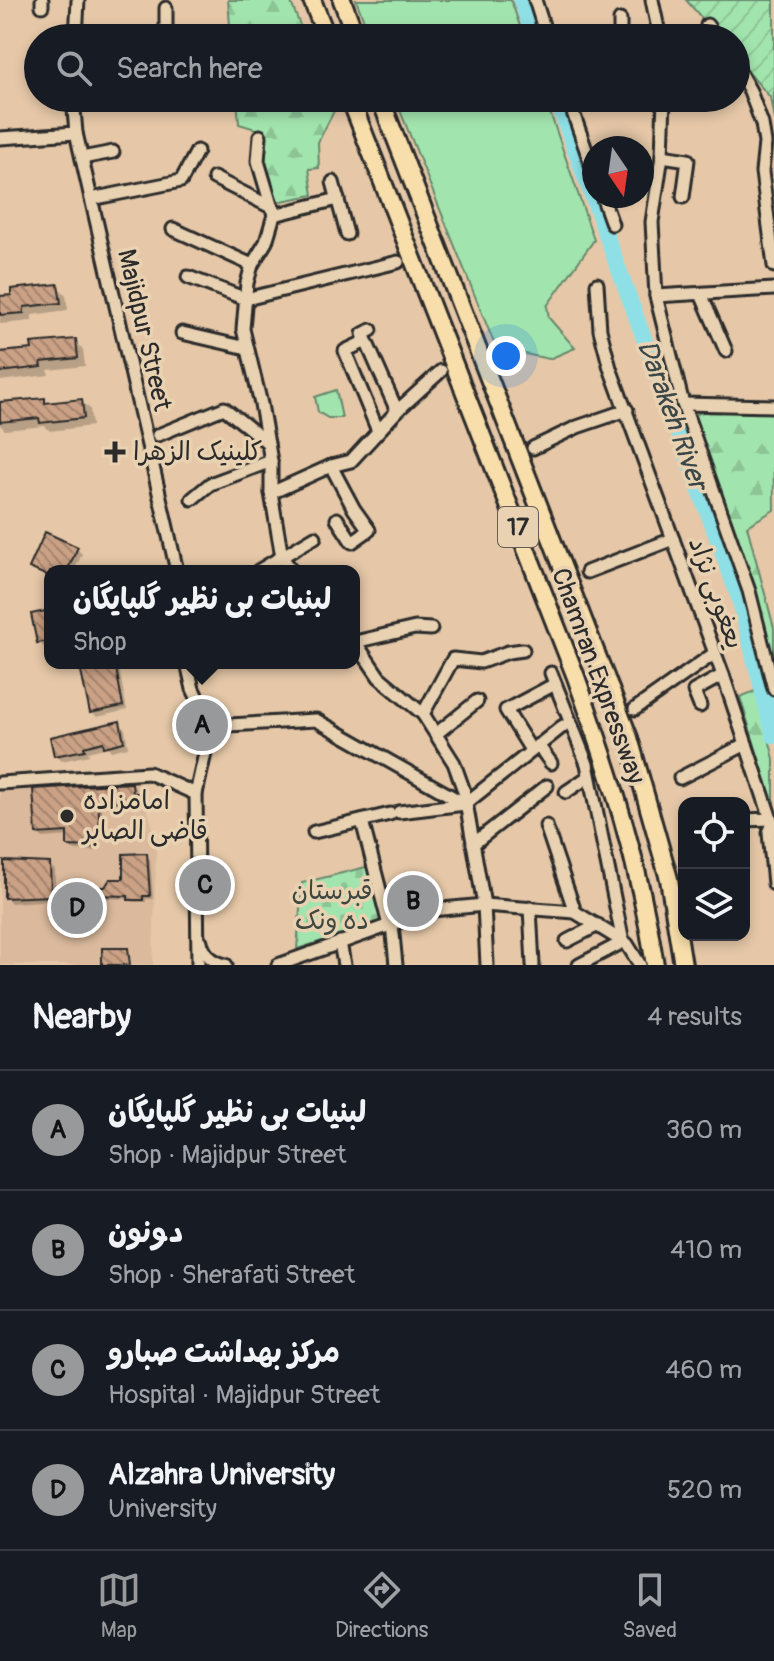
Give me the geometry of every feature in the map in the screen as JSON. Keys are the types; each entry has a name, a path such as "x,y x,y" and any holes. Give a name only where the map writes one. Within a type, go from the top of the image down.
{"highway":[{"path":"312,0 321,24"},
{"path":"342,0 351,24"},
{"name":"Chamran Expressway","path":"355,112 576,677 611,775 635,859 642,964"},
{"name":"Chamran Expressway","path":"385,112 629,738 669,879 683,965"},
{"path":"669,879 678,893"},
{"path":"689,941 693,965"}],"street":[{"path":"77,24 78,0"},
{"path":"535,0 543,24"},
{"path":"652,0 657,24"},
{"path":"162,3 164,24"},
{"path":"750,91 765,143 762,172 774,266"},
{"name":"Majidpur Street","path":"74,112 76,133 176,565"},
{"path":"573,112 582,138"},
{"path":"664,112 662,156 652,222 656,296 683,404 749,591 774,689"},
{"path":"0,138 76,133"},
{"path":"260,136 258,161 273,211 266,242 252,265 243,329 268,443 271,493 282,557 288,565"},
{"path":"91,199 181,181 197,151"},
{"path":"82,158 113,152"},
{"path":"662,156 688,160 683,197"},
{"path":"214,178 273,211 338,199"},
{"path":"333,182 347,234"},
{"path":"606,208 612,224"},
{"path":"173,229 252,265"},
{"path":"188,277 246,299 398,262"},
{"name":"یعغوبی نژاد","path":"597,284 600,330 610,368 723,675 772,825 769,833 774,884"},
{"path":"656,296 774,289"},
{"path":"701,294 726,351"},
{"path":"182,333 247,348"},
{"path":"378,431 345,351 368,336 397,411"},
{"path":"271,493 331,466 351,461 397,411 441,371"},
{"path":"683,404 774,406"},
{"path":"158,435 224,408 268,443"},
{"path":"533,448 577,427 627,410"},
{"path":"192,499 210,484 271,461"},
{"path":"331,466 369,530 352,542 337,519"},
{"path":"268,565 315,537"},
{"path":"587,572 673,539"},
{"path":"360,640 415,628 431,629"},
{"path":"360,648 379,677 423,714 454,763 464,791 484,905 487,965"},
{"path":"423,714 453,659 481,662 523,650"},
{"path":"635,709 715,653"},
{"path":"188,669 193,689 211,726 196,794 198,965"},
{"path":"700,706 694,691 723,675"},
{"path":"551,763 534,748 506,710 553,678 587,764 623,942"},
{"path":"436,734 477,701"},
{"path":"211,726 316,720 465,804"},
{"path":"314,832 394,813 465,804 563,726"},
{"path":"680,778 746,744"},
{"path":"0,783 149,773 196,794"},
{"path":"566,792 588,777"},
{"path":"473,844 547,786"},
{"path":"362,821 390,924 396,965"},
{"path":"750,821 772,825"},
{"path":"546,826 575,912"},
{"path":"278,965 432,910 484,905 575,912 623,942 642,964"},
{"path":"530,908 533,965"},
{"path":"567,941 598,925"},
{"path":"199,928 205,953 226,965"},
{"path":"340,942 344,965"},
{"path":"579,965 623,942"}],"shaded area":[{"path":"138,778 152,825 156,852 153,965 0,965 0,785"}],"green space":[{"path":"228,0 290,0 299,24 230,24"},
{"path":"356,0 511,0 519,24 365,24"},
{"path":"686,0 774,0 774,120 770,97 750,74 750,24 707,24"},
{"path":"238,112 333,112 318,142 319,168 309,169 313,195 276,202 263,154 266,132 239,124"},
{"path":"401,112 550,112 594,240 547,306 549,318 575,348 549,359 496,348"},
{"path":"336,390 342,418 328,418 318,412 315,397"},
{"path":"773,408 774,510 747,526 774,628 774,670 750,572 694,415 706,411"},
{"path":"757,690 774,759 774,807 740,697"},
{"name":"قبرستان ده ونک","path":"370,866 381,923 297,949 302,883"}],"building":[{"path":"58,284 61,303 24,307 24,313 0,315 0,296 11,295 11,289"},
{"path":"76,339 78,358 41,362 42,367 0,372 0,352 32,349 31,343"},
{"path":"45,398 45,403 82,399 84,418 40,423 39,418 0,422 0,402"},
{"path":"45,532 78,547 70,565 44,565 44,574 29,568"},
{"path":"44,611 44,642 37,643 31,614"},
{"path":"80,669 116,669 123,706 90,713"},
{"path":"120,721 124,742 104,747 103,742 84,747 85,750 54,756 50,737"},
{"name":"امامزاده قاضی الصابر","path":"132,783 133,793 141,793 142,800 98,802 100,829 95,830 94,847 67,846 67,832 36,834 33,789"},
{"path":"147,853 150,896 143,896 143,900 128,900 128,896 95,895 95,902 68,902 68,887 105,887 110,879 123,879 123,854"},
{"path":"4,861 50,863 51,896 4,898"},
{"path":"102,948 128,948 130,965 102,965"}],"waterway":[{"name":"Darakeh River","path":"521,0 529,24"},
{"name":"Darakeh River","path":"561,112 739,598 774,736"}],"place":[{"name":"کلینیک الزهرا","path":"115,452"},
{"name":"لبنیات بی نظیر گلپایگان","path":"202,725"},
{"name":"امامزاده قاضی الصابر","path":"67,816"},
{"name":"مرکز بهداشت صبارو","path":"205,885"},
{"name":"دونون","path":"413,901"},
{"name":"Alzahra University","path":"77,908"}]}
